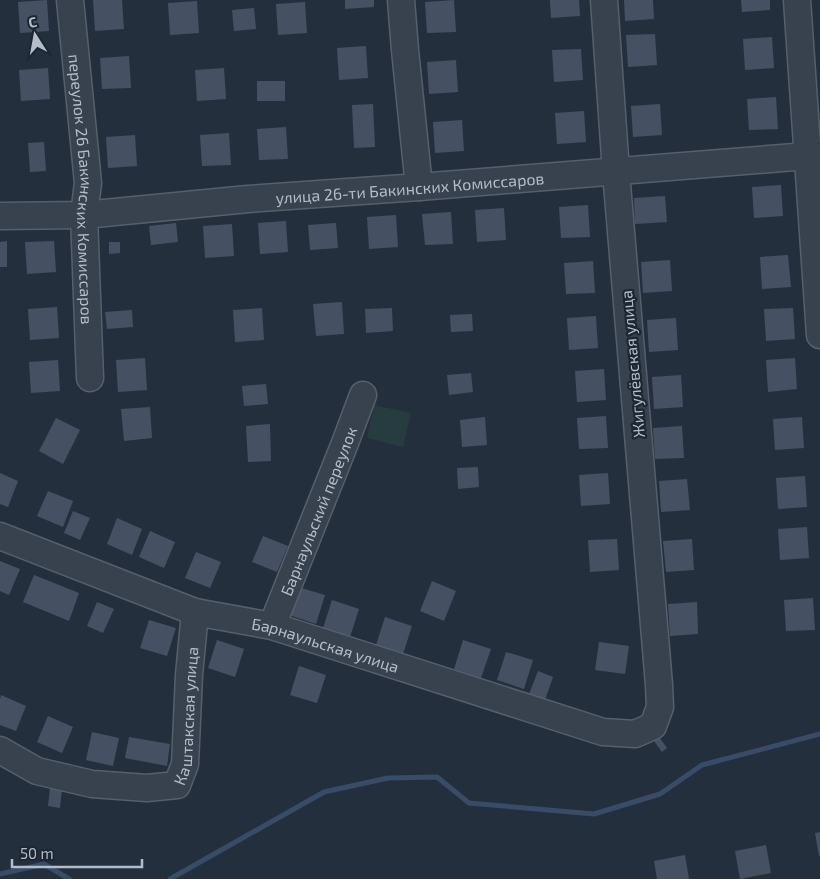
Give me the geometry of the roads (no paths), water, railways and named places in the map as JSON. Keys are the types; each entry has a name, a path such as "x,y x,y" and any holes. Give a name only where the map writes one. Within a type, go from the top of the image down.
{"street":[{"name":"переулок 26 Бакинских Комиссаров","path":"70,0 88,183 84,215 90,378"},
{"path":"401,0 420,188"},
{"name":"Жигулёвская улица","path":"604,0 616,172 660,707 653,726"},
{"path":"797,0 814,155 820,335"},
{"name":"улица 26-ти Бакинских Комиссаров","path":"0,216 84,215 248,199 420,188 814,155"},
{"name":"Барнаульский переулок","path":"272,626 364,395"},
{"name":"Барнаульская улица","path":"0,536 195,612 272,626 603,732 635,734 653,726"},
{"name":"Каштакская улица","path":"0,750 37,771 92,784 147,788 177,785 185,764 195,612"}],"waterway":[{"path":"170,879 324,792 388,778 437,777 469,803 594,814 660,794 702,765 820,734"},
{"path":"0,874 44,864 69,879"}]}
